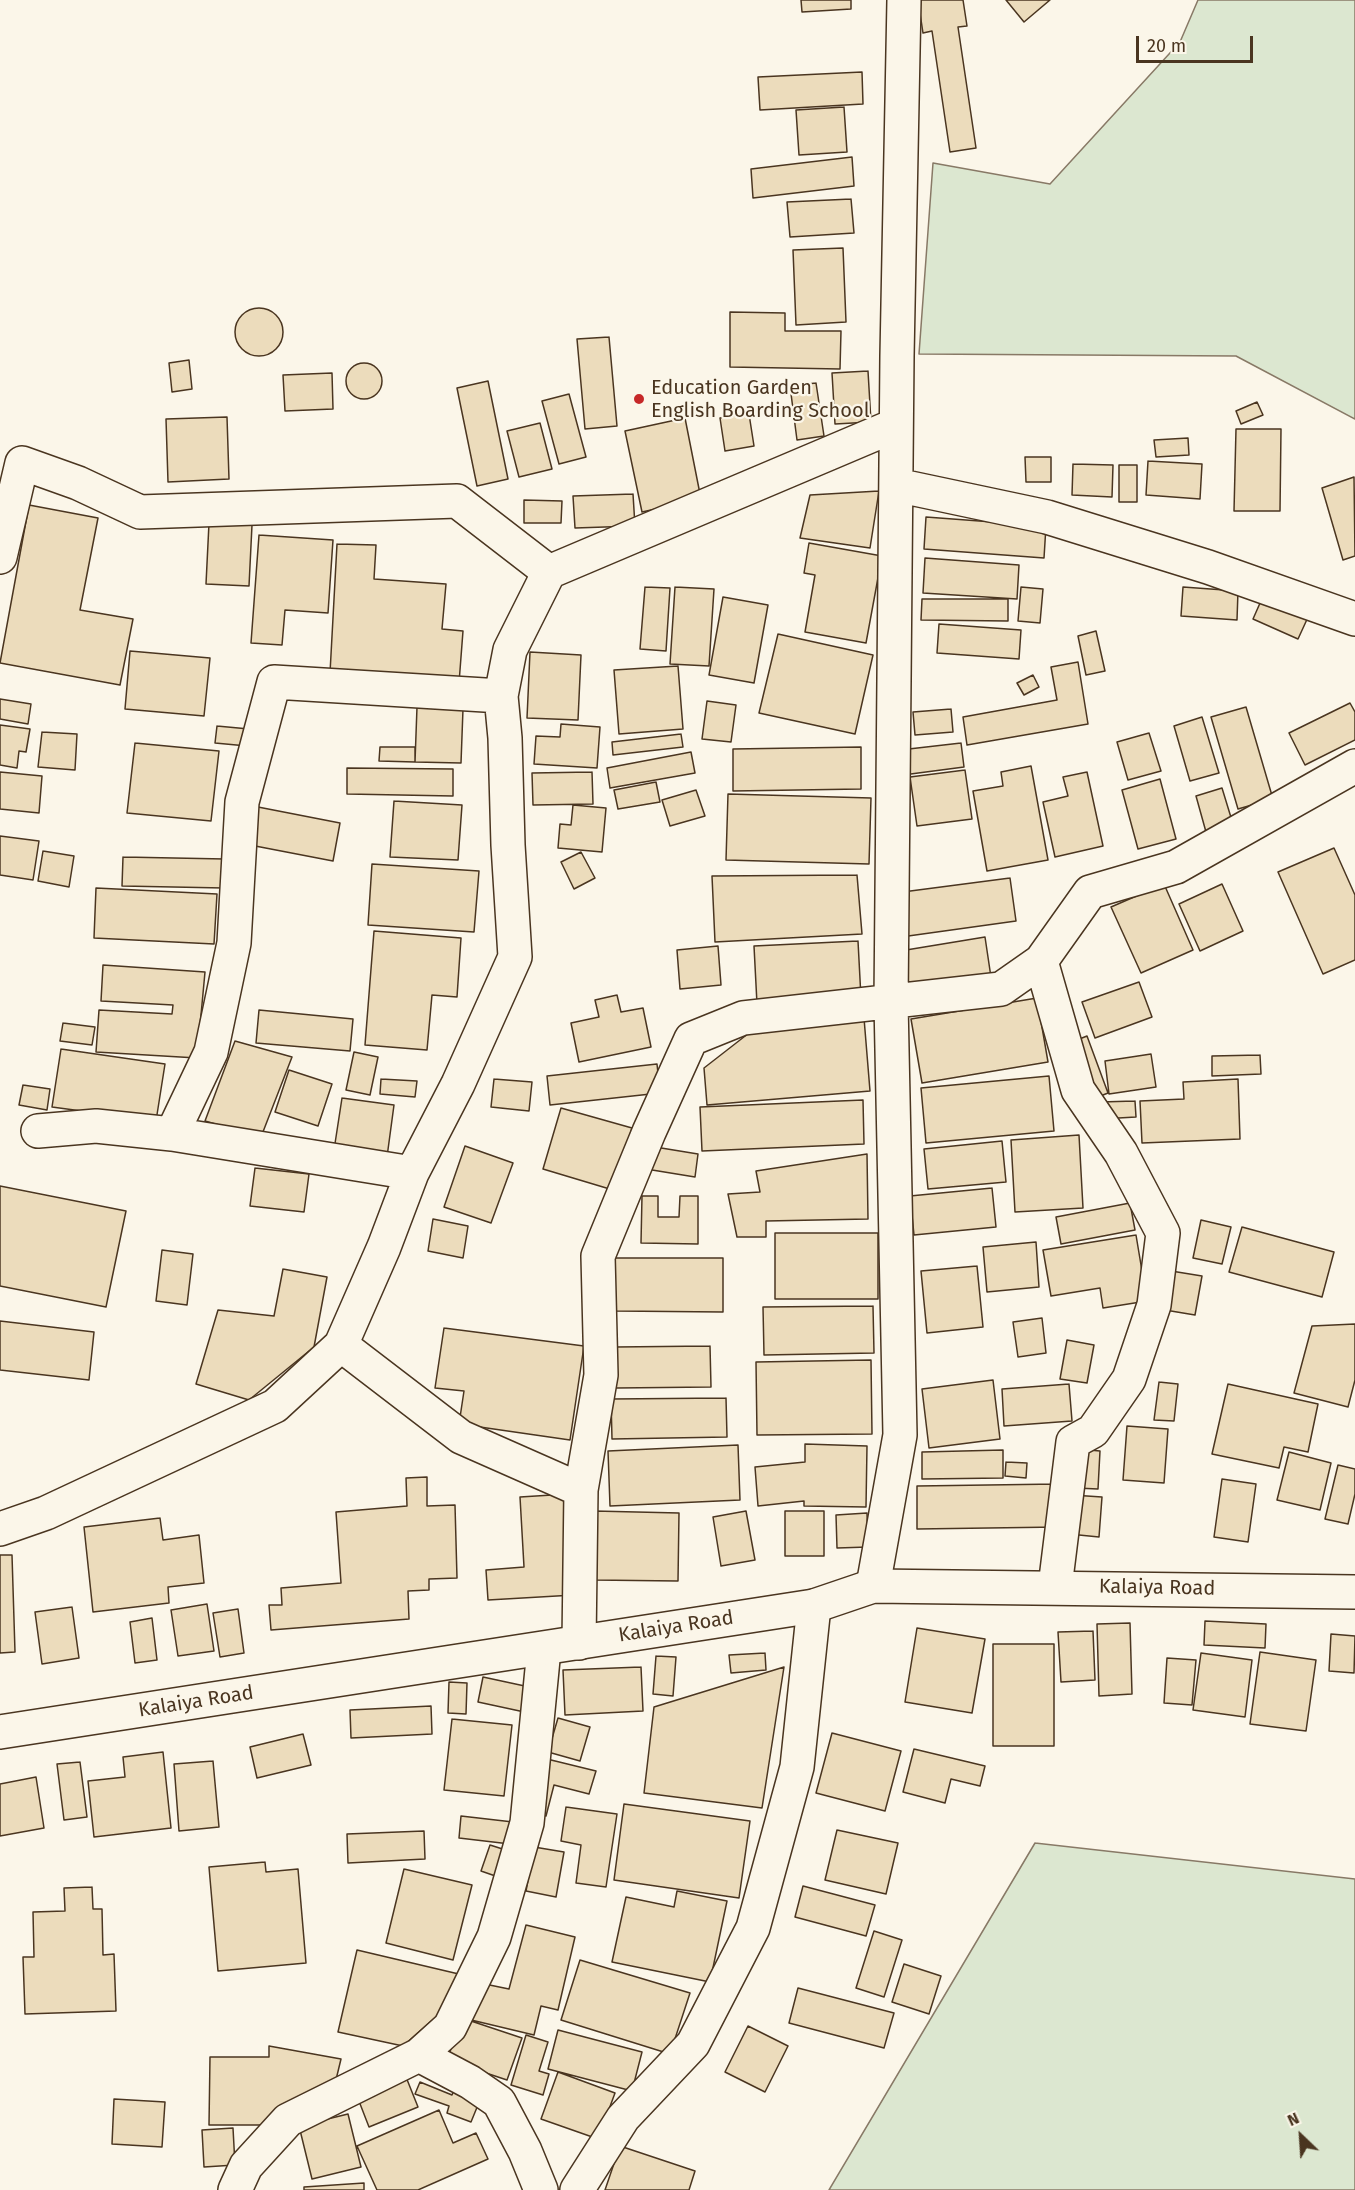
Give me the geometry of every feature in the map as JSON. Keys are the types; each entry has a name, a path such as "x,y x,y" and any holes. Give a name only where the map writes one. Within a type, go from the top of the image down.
{"street":[{"path":"873,1586 900,1435 891,1002 896,425 904,0"},
{"path":"0,1529 46,1513 275,1406 341,1345 384,1247 412,1173 458,1084 515,957 508,845 506,738 501,696 510,650 549,572 896,425"},
{"path":"0,557 22,463 78,483 140,512 458,501 549,572"},
{"path":"896,485 1047,517 1208,567 1355,619"},
{"path":"172,1134 211,1052 234,943 242,802 274,682 501,696"},
{"path":"579,1643 581,1490 601,1376 598,1256 649,1132 691,1040 742,1018 1001,989 1041,961 1090,892 1176,867 1355,766"},
{"path":"1041,961 1078,1090 1120,1153 1163,1233 1154,1305 1129,1379 1093,1431 1073,1442 1055,1587"},
{"path":"38,1131 96,1126 172,1134 412,1173"},
{"path":"341,1345 461,1437 581,1490"},
{"name":"Kalaiya Road","path":"0,1732 814,1606 873,1586 1355,1592"},
{"path":"577,2190 623,2118 693,2044 753,1928 796,1767 814,1606"},
{"path":"235,2190 246,2166 288,2120 419,2055 450,2027 494,1936 527,1823 544,1649"},
{"path":"419,2055 470,2082 499,2102 525,2151 541,2190"}],"green space":[{"path":"1198,0 1355,0 1355,419 1236,356 919,354 933,163 1050,184 1180,42"},
{"path":"1035,1843 1355,1879 1355,2190 829,2190"}],"building":[{"path":"801,0 851,0 851,9 802,12"},
{"path":"918,0 963,0 967,26 958,27 976,148 950,152 932,31 923,33"},
{"path":"1006,0 1050,0 1024,22"},
{"path":"862,72 863,104 760,110 758,77"},
{"path":"844,107 847,152 799,155 796,110"},
{"path":"852,157 854,186 753,198 751,169"},
{"path":"851,199 854,233 790,237 787,202"},
{"path":"843,248 846,322 796,325 793,250"},
{"path":"254,308 264,308 276,315 283,327 283,337 276,349 264,356 254,356 239,345 235,337 235,327 246,312"},
{"path":"730,312 785,313 785,331 841,331 840,369 730,367"},
{"path":"609,337 617,426 585,429 577,339"},
{"path":"189,360 192,389 172,392 169,363"},
{"path":"364,363 377,368 382,381 377,394 364,399 351,394 346,381 351,368"},
{"path":"868,371 871,422 835,424 832,373"},
{"path":"332,373 333,409 285,411 283,375"},
{"path":"488,381 508,479 477,486 457,388"},
{"path":"816,383 824,436 797,440 790,386"},
{"path":"569,394 586,457 559,464 542,401"},
{"path":"1257,402 1263,415 1241,424 1236,411"},
{"path":"749,414 754,446 725,451 720,418"},
{"path":"227,417 229,479 168,482 166,419"},
{"path":"685,418 701,499 642,512 625,431"},
{"path":"540,423 552,469 519,477 507,431"},
{"path":"1236,429 1281,429 1280,511 1234,511"},
{"path":"1188,438 1189,455 1156,457 1154,440"},
{"path":"1025,457 1051,457 1051,482 1026,482"},
{"path":"1148,461 1202,464 1200,499 1146,495"},
{"path":"1073,464 1113,465 1112,497 1072,495"},
{"path":"1119,465 1137,465 1137,502 1119,502"},
{"path":"1354,477 1355,556 1343,560 1322,488"},
{"path":"879,491 870,548 800,538 810,495"},
{"path":"633,494 635,526 575,528 573,496"},
{"path":"524,500 562,501 561,523 524,523"},
{"path":"29,505 98,518 80,610 133,619 120,685 0,663"},
{"path":"926,517 1046,526 1044,558 924,549"},
{"path":"209,523 252,525 249,586 206,584"},
{"path":"259,535 333,540 328,613 285,610 282,645 251,643"},
{"path":"809,543 882,556 866,643 805,632 815,575 804,573"},
{"path":"337,544 376,545 374,579 446,584 442,629 463,631 459,683 330,673"},
{"path":"925,558 1019,565 1017,599 923,593"},
{"path":"645,587 670,588 666,651 640,649"},
{"path":"675,587 714,589 709,666 670,664"},
{"path":"1021,587 1043,589 1040,623 1018,621"},
{"path":"1183,587 1238,591 1237,620 1181,616"},
{"path":"1264,594 1309,615 1298,639 1253,619"},
{"path":"723,597 768,605 754,683 709,675"},
{"path":"922,599 1008,599 1008,621 921,620"},
{"path":"939,624 1021,630 1019,659 937,653"},
{"path":"1096,631 1105,671 1086,675 1078,636"},
{"path":"778,634 873,655 855,734 759,713"},
{"path":"130,651 210,658 204,716 125,709"},
{"path":"530,652 581,655 578,720 527,718"},
{"path":"1078,662 1088,724 967,745 963,717 1057,700 1051,667"},
{"path":"678,666 683,729 619,734 614,670"},
{"path":"1033,675 1039,687 1024,695 1017,683"},
{"path":"0,699 31,704 28,724 0,719"},
{"path":"707,701 736,705 731,742 702,739"},
{"path":"1350,703 1355,712 1355,740 1305,765 1289,733"},
{"path":"417,707 463,709 461,763 415,762"},
{"path":"1246,707 1273,799 1238,809 1211,717"},
{"path":"951,709 953,732 915,735 913,712"},
{"path":"1202,717 1219,773 1190,781 1174,726"},
{"path":"561,724 600,727 597,768 534,764 536,736 560,737"},
{"path":"0,725 30,729 26,752 19,751 17,768 0,765"},
{"path":"217,726 249,729 247,746 215,743"},
{"path":"42,732 77,734 75,770 38,767"},
{"path":"1149,733 1161,771 1128,780 1117,742"},
{"path":"681,734 683,747 613,755 612,742"},
{"path":"135,743 219,751 211,821 127,813"},
{"path":"961,743 964,767 903,775 900,750"},
{"path":"380,747 415,747 415,762 379,761"},
{"path":"861,747 861,789 733,791 733,749"},
{"path":"691,752 695,773 610,788 607,768"},
{"path":"1031,766 1048,860 987,871 973,791 1003,786 1001,772"},
{"path":"347,768 453,769 453,796 347,794"},
{"path":"965,770 972,819 917,826 910,777"},
{"path":"0,772 42,776 39,813 0,809"},
{"path":"592,772 593,804 533,805 532,773"},
{"path":"1087,772 1103,846 1055,857 1043,802 1068,796 1063,777"},
{"path":"1160,779 1176,839 1138,849 1122,790"},
{"path":"656,782 660,802 618,809 614,790"},
{"path":"1222,788 1233,824 1206,832 1196,796"},
{"path":"696,790 705,816 670,826 662,800"},
{"path":"728,794 871,798 869,864 726,860"},
{"path":"394,801 462,805 458,860 390,857"},
{"path":"573,805 606,808 602,852 558,848 560,824 571,825"},
{"path":"258,807 340,823 333,861 250,845"},
{"path":"0,836 39,841 33,880 0,875"},
{"path":"1334,848 1355,895 1355,960 1323,974 1278,872"},
{"path":"43,851 74,856 69,887 38,881"},
{"path":"581,852 595,878 574,889 561,862"},
{"path":"123,857 225,859 224,888 122,886"},
{"path":"372,864 479,871 474,932 368,925"},
{"path":"857,875 862,934 715,942 712,876"},
{"path":"1010,878 1016,921 901,937 895,893"},
{"path":"1164,884 1193,950 1141,973 1111,907"},
{"path":"1222,884 1243,931 1200,951 1179,904"},
{"path":"96,888 217,894 214,944 94,938"},
{"path":"374,931 461,938 457,997 432,995 427,1050 365,1045"},
{"path":"985,937 992,984 908,998 900,951"},
{"path":"858,941 861,998 757,1004 754,946"},
{"path":"718,946 721,985 680,989 677,950"},
{"path":"103,965 205,972 197,1058 96,1052 99,1010 172,1014 173,1005 101,1001"},
{"path":"1139,982 1152,1017 1095,1038 1082,1002"},
{"path":"617,995 621,1012 643,1008 651,1047 579,1062 571,1023 599,1017 595,1000"},
{"path":"1037,998 1048,1062 922,1083 911,1019"},
{"path":"259,1010 353,1019 350,1051 256,1043"},
{"path":"864,1018 870,1091 707,1105 704,1068 758,1026"},
{"path":"63,1023 95,1027 92,1045 60,1041"},
{"path":"1087,1036 1108,1093 1088,1101 1067,1044"},
{"path":"235,1041 292,1057 261,1137 205,1121"},
{"path":"61,1049 165,1064 156,1121 52,1107"},
{"path":"354,1052 378,1057 370,1095 346,1090"},
{"path":"1151,1054 1156,1087 1109,1094 1105,1061"},
{"path":"1260,1055 1261,1074 1212,1076 1212,1056"},
{"path":"657,1064 660,1093 550,1105 547,1076"},
{"path":"289,1070 332,1084 318,1126 275,1112"},
{"path":"1049,1076 1054,1131 926,1143 921,1088"},
{"path":"381,1079 417,1081 415,1097 380,1094"},
{"path":"494,1079 532,1082 529,1111 491,1107"},
{"path":"1238,1079 1240,1139 1142,1143 1140,1101 1184,1099 1183,1082"},
{"path":"23,1085 50,1089 47,1110 19,1105"},
{"path":"342,1098 394,1105 387,1157 334,1150"},
{"path":"863,1100 864,1144 702,1151 700,1107"},
{"path":"1135,1101 1136,1117 1101,1119 1100,1102"},
{"path":"561,1108 632,1128 613,1190 543,1169"},
{"path":"1079,1135 1083,1208 1015,1212 1011,1140"},
{"path":"1002,1141 1006,1182 928,1189 924,1149"},
{"path":"465,1146 513,1163 491,1223 444,1207"},
{"path":"649,1146 698,1154 695,1177 646,1169"},
{"path":"867,1154 868,1219 766,1221 766,1237 737,1237 728,1194 760,1192 756,1171"},
{"path":"255,1168 309,1174 304,1212 250,1206"},
{"path":"0,1186 126,1211 106,1307 0,1286"},
{"path":"992,1188 996,1227 914,1235 910,1196"},
{"path":"642,1196 658,1196 658,1217 679,1217 680,1196 698,1196 698,1244 641,1243"},
{"path":"1130,1203 1135,1230 1061,1244 1056,1217"},
{"path":"433,1219 468,1226 463,1258 428,1251"},
{"path":"1201,1220 1231,1227 1222,1264 1193,1258"},
{"path":"1242,1227 1334,1252 1322,1297 1229,1272"},
{"path":"775,1233 878,1233 878,1299 775,1299"},
{"path":"1136,1235 1147,1301 1103,1308 1100,1288 1051,1296 1043,1250"},
{"path":"1036,1242 1039,1287 987,1292 983,1247"},
{"path":"162,1250 193,1254 187,1305 156,1301"},
{"path":"615,1258 723,1258 723,1312 615,1311"},
{"path":"977,1266 983,1327 927,1333 921,1271"},
{"path":"283,1269 327,1277 314,1347 249,1400 196,1384 218,1310 274,1316"},
{"path":"1165,1270 1202,1276 1195,1315 1159,1309"},
{"path":"873,1306 874,1353 764,1355 763,1307"},
{"path":"1042,1318 1046,1353 1018,1357 1013,1322"},
{"path":"0,1321 94,1332 89,1380 0,1370"},
{"path":"1355,1324 1355,1380 1348,1407 1294,1393 1312,1326"},
{"path":"444,1328 584,1346 570,1440 459,1424 464,1391 435,1388"},
{"path":"1067,1340 1094,1345 1087,1383 1060,1379"},
{"path":"710,1346 711,1387 616,1388 615,1347"},
{"path":"871,1360 872,1434 757,1435 756,1362"},
{"path":"993,1380 1000,1439 929,1448 922,1389"},
{"path":"1159,1382 1178,1384 1174,1421 1154,1420"},
{"path":"1069,1384 1072,1421 1004,1426 1002,1389"},
{"path":"1228,1384 1318,1404 1308,1452 1284,1447 1279,1468 1212,1454"},
{"path":"726,1398 727,1437 612,1439 611,1399"},
{"path":"1127,1426 1168,1429 1164,1483 1123,1480"},
{"path":"805,1444 867,1446 866,1507 804,1506 804,1501 758,1506 755,1467 805,1462"},
{"path":"738,1445 740,1500 610,1506 608,1451"},
{"path":"1078,1449 1100,1451 1098,1489 1076,1488"},
{"path":"1003,1450 1003,1478 922,1479 922,1452"},
{"path":"1289,1452 1331,1463 1320,1510 1277,1500"},
{"path":"1006,1462 1027,1463 1026,1478 1005,1476"},
{"path":"1338,1465 1355,1469 1355,1494 1348,1524 1325,1519"},
{"path":"427,1477 427,1506 455,1505 457,1578 429,1579 429,1590 408,1591 409,1619 271,1630 269,1605 282,1605 281,1588 341,1583 336,1512 407,1506 406,1478"},
{"path":"1222,1479 1256,1484 1248,1542 1214,1537"},
{"path":"1058,1484 1059,1527 917,1529 917,1486"},
{"path":"568,1494 574,1595 488,1600 486,1570 524,1567 520,1497"},
{"path":"1072,1495 1102,1497 1099,1537 1069,1534"},
{"path":"594,1511 679,1513 678,1581 593,1580"},
{"path":"746,1511 755,1560 721,1566 713,1517"},
{"path":"785,1511 824,1511 824,1556 785,1556"},
{"path":"867,1513 868,1547 837,1548 836,1515"},
{"path":"160,1518 163,1540 199,1535 204,1583 168,1587 169,1603 93,1612 84,1527"},
{"path":"0,1555 12,1555 15,1652 0,1653"},
{"path":"207,1604 214,1651 178,1656 171,1610"},
{"path":"72,1607 79,1658 42,1664 35,1612"},
{"path":"238,1609 244,1653 220,1657 213,1613"},
{"path":"152,1618 157,1660 135,1663 130,1622"},
{"path":"1205,1621 1266,1624 1265,1648 1204,1645"},
{"path":"1130,1623 1132,1694 1099,1696 1097,1624"},
{"path":"917,1628 985,1639 972,1713 905,1702"},
{"path":"1093,1631 1095,1680 1061,1682 1058,1632"},
{"path":"1331,1634 1355,1636 1354,1673 1329,1671"},
{"path":"993,1644 1054,1644 1054,1746 993,1746"},
{"path":"1260,1652 1316,1660 1306,1731 1250,1724"},
{"path":"765,1653 766,1670 731,1673 729,1655"},
{"path":"1201,1653 1252,1660 1245,1717 1193,1710"},
{"path":"656,1656 676,1657 673,1696 653,1694"},
{"path":"1167,1658 1196,1660 1192,1705 1164,1703"},
{"path":"641,1667 643,1711 565,1715 563,1670"},
{"path":"784,1667 762,1808 644,1793 654,1707"},
{"path":"483,1677 534,1688 529,1713 478,1702"},
{"path":"449,1682 467,1683 466,1714 448,1713"},
{"path":"431,1706 432,1734 351,1738 350,1710"},
{"path":"558,1718 590,1727 580,1761 548,1752"},
{"path":"452,1719 512,1725 504,1796 444,1790"},
{"path":"832,1733 901,1751 885,1811 816,1793"},
{"path":"303,1734 311,1765 257,1778 250,1747"},
{"path":"914,1749 985,1766 980,1786 951,1779 945,1803 903,1792"},
{"path":"163,1752 171,1828 94,1837 88,1781 125,1777 123,1757"},
{"path":"547,1759 596,1771 589,1794 554,1785 546,1816 533,1813"},
{"path":"213,1761 219,1827 179,1831 174,1764"},
{"path":"80,1762 87,1817 64,1820 57,1764"},
{"path":"36,1777 44,1828 0,1836 0,1784"},
{"path":"624,1804 750,1821 739,1898 614,1880"},
{"path":"566,1807 617,1814 606,1887 576,1883 581,1845 561,1841"},
{"path":"461,1816 513,1822 510,1844 459,1838"},
{"path":"837,1830 898,1843 886,1894 825,1880"},
{"path":"424,1831 425,1859 348,1863 347,1834"},
{"path":"490,1845 512,1852 504,1879 481,1871"},
{"path":"534,1847 564,1852 556,1897 526,1891"},
{"path":"265,1862 266,1872 298,1869 306,1963 218,1971 209,1867"},
{"path":"404,1869 472,1885 453,1960 386,1943"},
{"path":"803,1886 875,1905 866,1936 795,1917"},
{"path":"92,1887 93,1909 102,1909 103,1955 114,1954 116,2011 25,2014 23,1957 34,1957 33,1912 65,1911 64,1888"},
{"path":"677,1891 727,1901 710,1982 612,1962 626,1897 674,1907"},
{"path":"526,1925 575,1937 558,2010 541,2006 534,2035 467,2019 475,1982 509,1989"},
{"path":"874,1931 902,1940 884,1997 856,1988"},
{"path":"357,1950 463,1975 439,2014 403,2046 338,2032"},
{"path":"580,1960 690,1993 670,2054 561,2020"},
{"path":"904,1964 941,1976 929,2014 892,2002"},
{"path":"798,1988 894,2013 884,2048 789,2023"},
{"path":"462,2018 522,2038 507,2080 447,2060"},
{"path":"748,2026 788,2046 765,2092 725,2072"},
{"path":"558,2030 642,2052 632,2091 548,2069"},
{"path":"526,2035 548,2042 539,2071 549,2074 543,2095 511,2085"},
{"path":"269,2046 341,2059 334,2088 268,2125 209,2125 210,2057 269,2057"},
{"path":"558,2072 615,2093 598,2139 541,2119"},
{"path":"406,2077 418,2107 369,2127 357,2096"},
{"path":"420,2082 452,2095 454,2090 480,2100 471,2122 447,2113 449,2106 415,2094"},
{"path":"114,2099 165,2102 162,2147 112,2144"},
{"path":"439,2110 453,2143 476,2133 488,2159 418,2190 377,2190 357,2146"},
{"path":"348,2114 361,2167 312,2179 299,2126"},
{"path":"233,2128 235,2165 204,2167 202,2130"},
{"path":"620,2146 695,2171 689,2190 605,2190"},
{"path":"364,2183 364,2190 304,2190 304,2187"}],"place":[{"name":"Education Garden English Boarding School","path":"639,399"}]}
